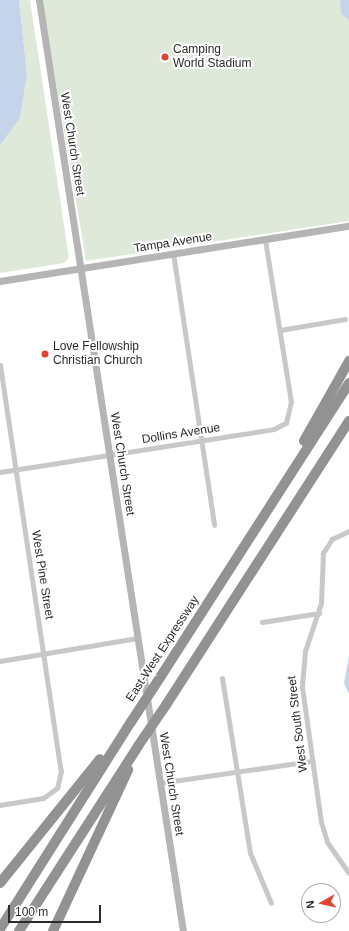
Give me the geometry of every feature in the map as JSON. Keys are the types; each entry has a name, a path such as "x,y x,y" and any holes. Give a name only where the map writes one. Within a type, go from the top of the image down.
{"highway":[{"path":"299,457 305,438 349,361"},
{"name":"East-West Expressway","path":"0,929 121,734 131,722 162,676 299,457 349,384"},
{"path":"20,931 349,421"},
{"path":"328,454 349,428"},
{"path":"0,883 121,734"},
{"path":"53,931 138,746"}],"street":[{"name":"West Church Street","path":"39,0 183,931"},
{"name":"Tampa Avenue","path":"0,281 349,226"},
{"path":"265,239 280,330 345,319"},
{"path":"173,253 214,525"},
{"name":"Dollins Avenue","path":"0,472 274,429 290,418 280,330"},
{"name":"West Pine Street","path":"0,365 61,762 57,788 43,798 0,805"},
{"name":"West South Street","path":"349,531 327,545 320,562 319,614 302,669 312,760 328,842 349,873"},
{"path":"262,622 319,614"},
{"path":"0,661 137,638"},
{"path":"222,678 250,853 271,904"},
{"path":"159,783 312,760"}],"green space":[{"path":"19,0 30,0 69,258 64,263 0,273 0,145 20,118 27,75"},
{"path":"42,0 349,0 349,221 86,261"}],"water":[{"path":"0,0 19,0 27,75 20,118 0,145"},
{"path":"340,0 349,0 349,20 341,14"},
{"path":"349,656 349,694 344,683"}],"place":[{"name":"Camping World Stadium","path":"165,57"},
{"name":"Love Fellowship Christian Church","path":"45,354"}]}
